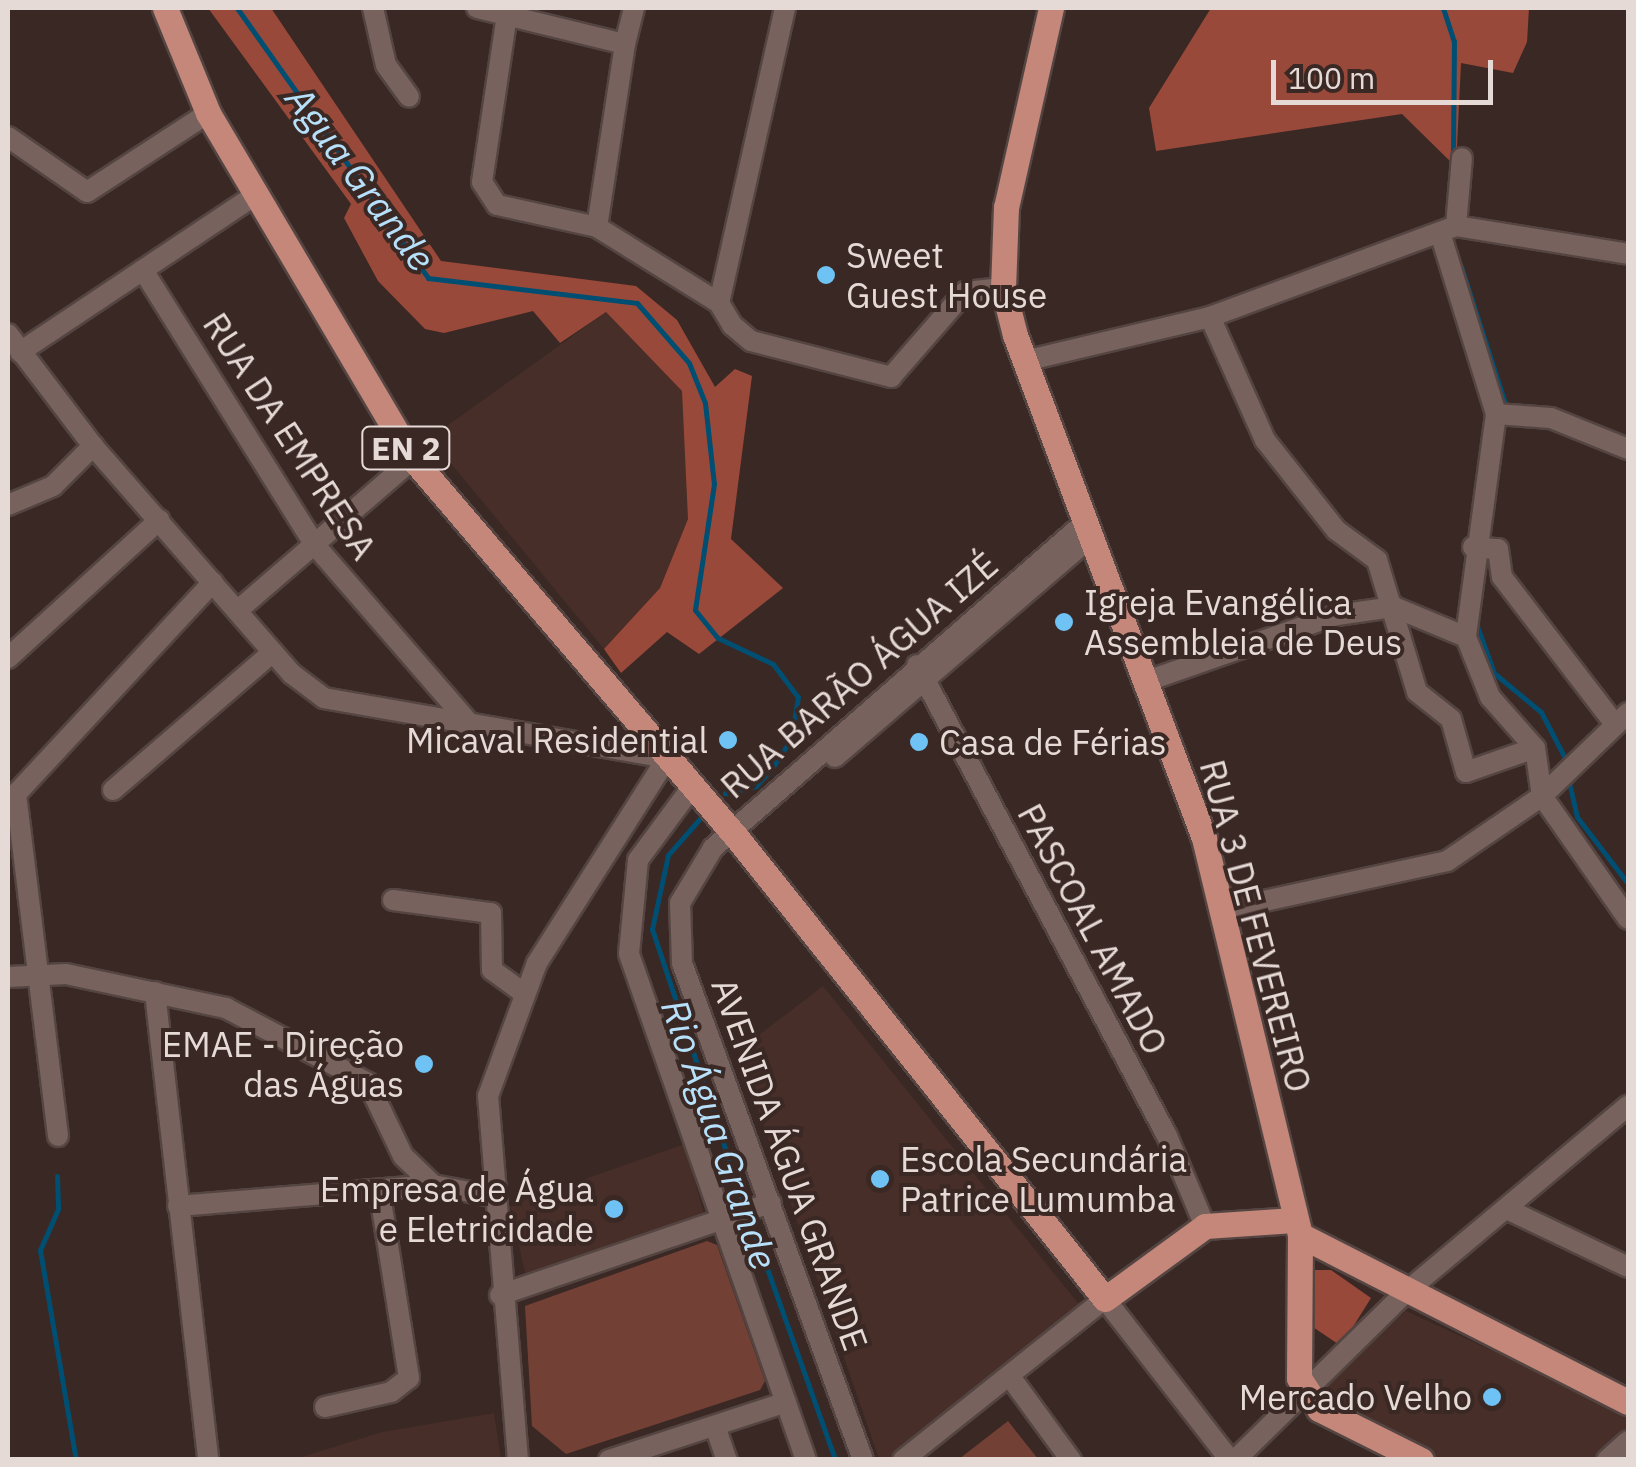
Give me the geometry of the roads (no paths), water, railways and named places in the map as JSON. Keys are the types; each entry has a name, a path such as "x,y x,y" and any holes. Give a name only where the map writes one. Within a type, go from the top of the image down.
{"main road":[{"name":"EN 2","path":"165,8 208,113 412,459 735,835"},
{"name":"RUA 3 DE FEVEREIRO","path":"1052,8 1006,207 1003,288 1025,360 1147,681 1223,910 1297,1228 1296,1359 1305,1394"},
{"path":"735,835 1106,1299 1205,1226 1297,1228 1406,1292 1628,1402"},
{"path":"1305,1394 1421,1460"}],"street":[{"path":"373,8 386,65 409,97"},
{"path":"478,8 507,11 625,44"},
{"path":"597,227 634,8"},
{"path":"719,302 785,8"},
{"path":"507,11 482,182 497,205 597,227 719,302 751,341 891,378 965,292 1003,288"},
{"path":"8,137 87,192 208,113"},
{"path":"1462,158 1449,231 1496,414 1473,547 1466,636 1490,697 1535,748 1542,796 1628,919"},
{"path":"255,195 143,270 14,343 93,446 237,611 273,652 324,698 667,758"},
{"path":"1025,360 1210,317 1449,231 1628,254"},
{"name":"RUA DA EMPRESA","path":"143,270 314,544 468,723"},
{"path":"1210,317 1266,440 1336,530 1378,560 1417,692 1451,719 1466,772 1535,748"},
{"path":"1496,414 1551,418 1628,449"},
{"path":"8,505 52,486 93,446"},
{"path":"237,611 412,459"},
{"path":"8,658 159,520"},
{"name":"RUA BARÃO ÁGUA IZÉ","path":"686,888 735,835 1088,530"},
{"path":"1223,910 1447,862 1542,796 1621,718 1502,577 1498,549 1473,547"},
{"path":"58,1136 16,794 213,582"},
{"path":"1147,681 1337,615 1394,606 1466,636"},
{"path":"113,790 273,652"},
{"name":"PASCOAL AMADO","path":"920,673 1166,1136 1205,1226"},
{"path":"518,1460 485,1112 525,994 642,786 667,758"},
{"path":"692,787 638,860 626,935 730,1218 806,1460"},
{"name":"AVENIDA ÁGUA GRANDE","path":"686,888 676,922 682,963 765,1206 863,1460"},
{"path":"393,900 491,913 492,970 525,994"},
{"path":"8,977 37,974 156,992 226,1008 368,1083 403,1156 433,1185"},
{"path":"156,992 208,1460"},
{"path":"903,1460 928,1452 1106,1299 1233,1460 1406,1292 1509,1210 1628,1106"},
{"path":"178,1206 380,1194 433,1185 491,1196"},
{"path":"325,1407 391,1392 409,1378 380,1194"},
{"path":"500,1295 765,1206"},
{"path":"1509,1210 1628,1267"},
{"path":"1012,1378 1071,1460"},
{"path":"609,1460 786,1402"},
{"path":"715,1426 728,1460"},
{"path":"1607,1460 1628,1441"}],"waterway":[{"name":"Agua Grande","path":"237,8 428,278 637,303 689,363 705,403 714,484 695,610 718,638 773,664 798,697 791,739 773,767 756,786 725,793"},
{"path":"1443,8 1454,41 1453,158"},
{"path":"1461,266 1506,406"},
{"path":"1477,626 1494,673 1541,712 1566,760"},
{"path":"1568,778 1577,817 1626,881"},
{"name":"Rio Água Grande","path":"703,815 668,855 652,929 744,1205"},
{"path":"57,1176 58,1209 40,1250 76,1460"},
{"name":"Rio Água Grande","path":"748,1215 835,1460"}],"place":[{"name":"Sweet Guest House","path":"826,275"},
{"name":"Igreja Evangélica Assembleia de Deus","path":"1064,622"},
{"name":"Micaval Residential","path":"728,740"},
{"name":"Casa de Férias","path":"919,742"},
{"name":"EMAE - Direção das Águas","path":"424,1064"},
{"name":"Escola Secundária Patrice Lumumba","path":"880,1179"},
{"name":"Empresa de Água e Eletricidade","path":"614,1209"},
{"name":"Mercado Velho","path":"1492,1397"}]}
